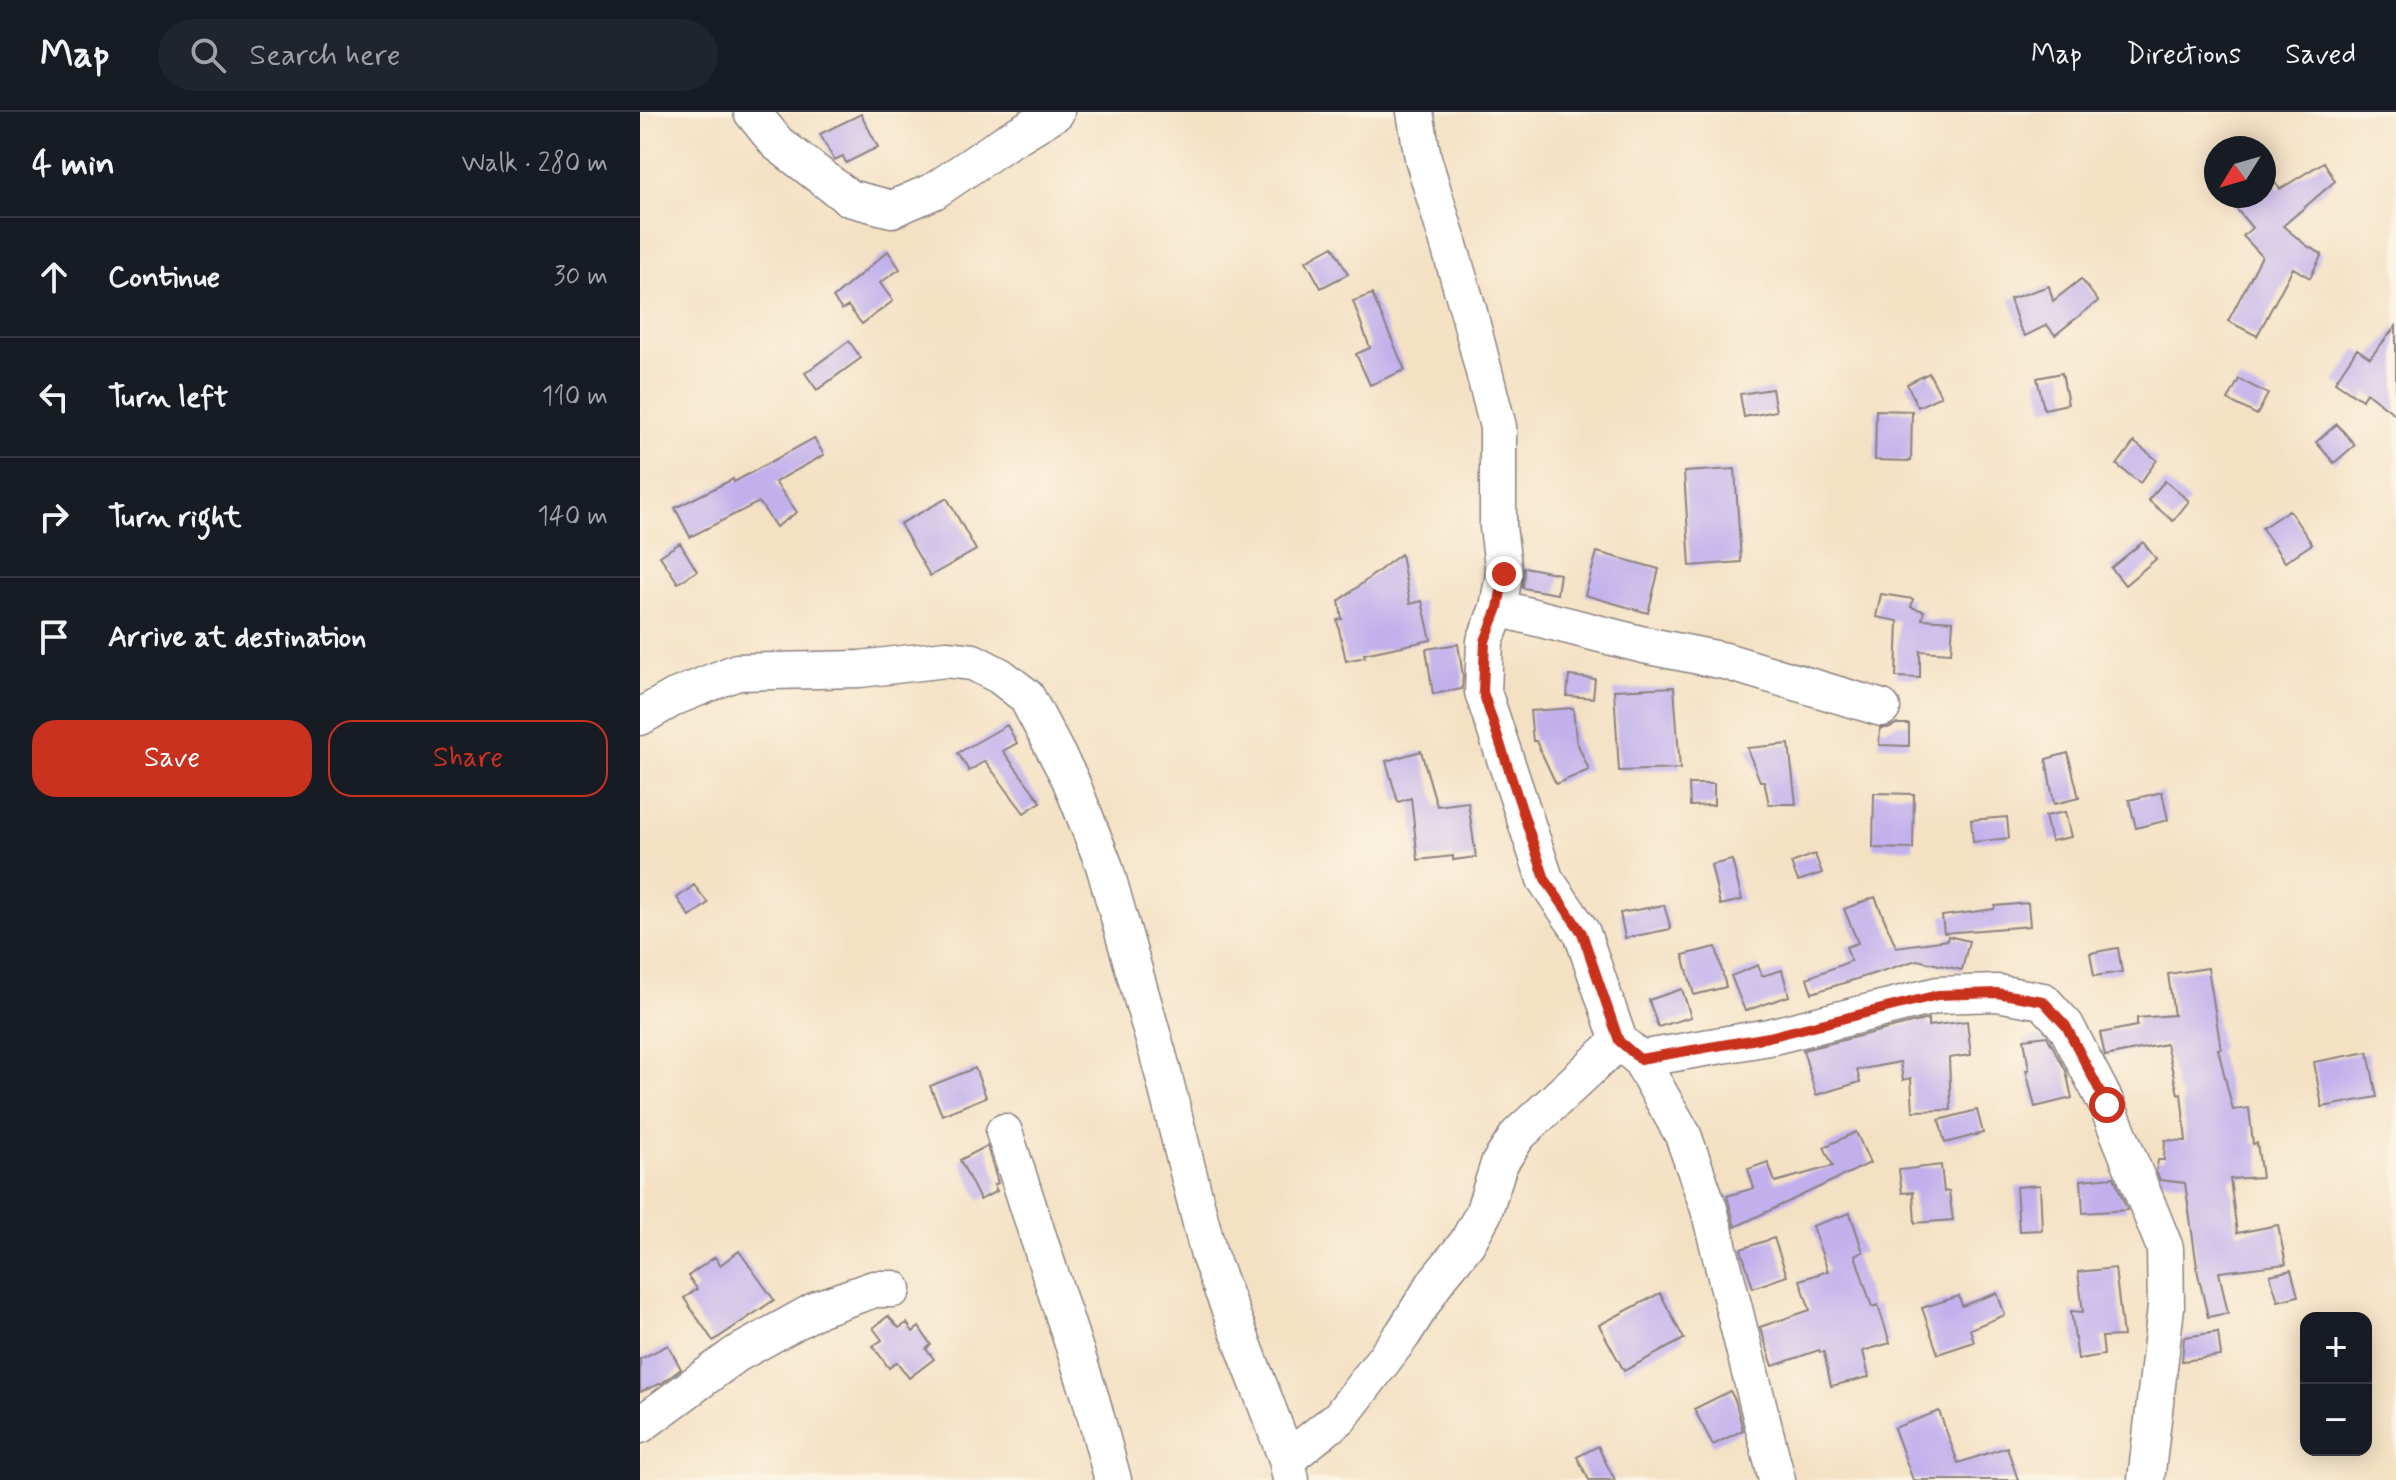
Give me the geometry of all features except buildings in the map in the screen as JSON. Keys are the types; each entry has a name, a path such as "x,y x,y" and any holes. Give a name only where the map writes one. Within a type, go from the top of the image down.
{"street":[{"path":"752,112 777,143 849,198 892,209 934,191 1056,112"},
{"path":"1415,112 1423,158 1468,309 1498,427 1498,527 1504,574 1498,608 1485,641 1483,692 1545,879 1582,933 1629,1050 1683,1135 1709,1209 1777,1480"},
{"path":"1498,608 1644,645 1725,661 1882,708"},
{"path":"640,717 675,697 737,672 860,669 946,659 973,662 1000,676 1026,696 1070,779 1104,865 1161,1065 1209,1255 1289,1470 1340,1417 1403,1334 1483,1214 1499,1164 1518,1135 1629,1050 1769,1037 1938,995 1997,993 2043,1001 2066,1026 2107,1105 2165,1248 2166,1307 2146,1480"},
{"path":"1004,1132 1091,1399 1113,1480"},
{"path":"640,1425 735,1355 820,1308 874,1289 893,1289"}],"route":[{"path":"1504,574 1498,608 1485,641 1483,692 1545,879 1582,933 1619,1041 1640,1059 1769,1037 1938,995 1997,993 2043,1001 2066,1026 2107,1105"}]}
